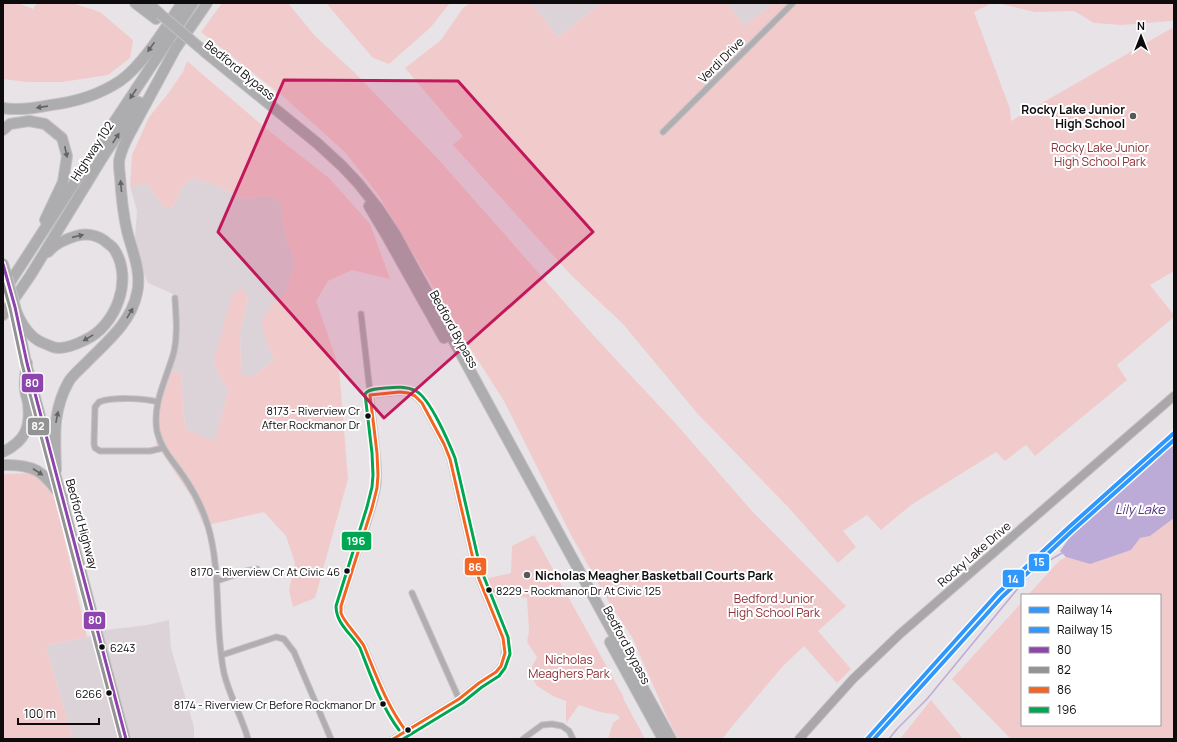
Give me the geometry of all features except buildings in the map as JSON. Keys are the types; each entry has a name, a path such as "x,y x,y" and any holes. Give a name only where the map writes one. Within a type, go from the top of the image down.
{"highway":[{"name":"Bedford Bypass","path":"135,3 158,17 315,148 350,182 371,209 477,396 663,739"},
{"name":"Bedford Bypass","path":"148,3 158,17"},
{"path":"3,108 25,109 67,103 92,96 110,87 120,81 139,64 182,3"},
{"name":"Highway 102","path":"3,293 193,3"},
{"name":"Highway 102","path":"3,315 34,269 101,160 207,3"},
{"path":"56,470 55,421 60,400 70,380 107,342 122,324 132,310 138,292 138,274 127,229 120,185 119,163 123,146 177,46"},
{"name":"Bedford Bypass","path":"203,54 317,143 342,166 378,208 395,234 436,307 671,739"},
{"path":"3,130 10,124 29,121 46,124 62,138 68,156 64,182 21,266"},
{"path":"3,264 16,310 26,329 38,341 55,348 73,346 89,338 103,327 116,307 122,291 122,268 118,256 113,248 100,237 83,234 65,239 53,247 21,289"},
{"path":"3,452 13,447 24,436 28,421 28,404 24,387 27,363"},
{"path":"3,465 28,466 38,470 64,498"}],"main road":[{"name":"Bedford Highway","path":"16,310 27,363 64,498 126,739"},
{"name":"Rocky Lake Drive","path":"799,739 853,679 900,634 1174,396"}],"street":[{"name":"Verdi Drive","path":"663,132 793,3"},
{"path":"175,298 176,339 174,352 158,402 157,431 163,448 188,483 202,509 212,543 217,581 219,635 224,674 248,739"},
{"path":"361,314 377,453 378,475 377,488 372,508 341,606 341,613 343,618 364,646 385,696 397,719 406,731"},
{"path":"370,394 400,392 415,396 422,403 444,444 450,459 473,559 479,579 503,638 505,653 501,666 496,672 459,699 394,739"},
{"path":"158,402 142,399 105,400 99,402 95,407 94,444 95,448 100,451 150,451 163,448"},
{"path":"217,581 246,571 257,569"},
{"path":"412,593 459,699"},
{"path":"222,655 276,637 284,639 294,652 330,739"},
{"path":"523,739 542,725 552,724 562,726 569,731 573,739"}],"highlighted area":[{"path":"284,80 458,81 593,232 384,418 218,232"}],"shaded area":[{"path":"531,3 602,3 558,37"},
{"path":"727,3 774,3 744,26"},
{"path":"192,178 218,186 241,198 271,196 281,202 282,218 287,240 295,262 285,295 273,303 267,343 274,360 255,375 241,375 240,333 248,298 242,289 220,340 213,363 228,391 215,442 185,429 181,373 166,370 173,343 173,294 148,283 141,267 135,238 137,211 130,186 147,183 165,209 173,207 181,189"},
{"path":"169,620 171,648 194,727 194,739 73,739 46,646 87,637 106,630 147,625"}],"green space":[{"path":"3,3 18,3 33,9 37,3 72,3 100,12 133,40 130,58 108,75 62,82 27,82 3,79"},
{"name":"Bedford Junior High School Park","path":"222,3 288,3 315,36 355,73 439,160 594,336 677,425 751,510 846,606 818,631 851,669 837,683 804,646 783,666 722,739 678,739 632,637 610,604 571,535 504,401 458,329 379,196 346,153 285,98 201,32"},
{"path":"326,3 450,3 431,27 389,64 373,58"},
{"name":"Rocky Lake Junior High School Park","path":"470,3 531,3 558,37 602,3 727,3 744,26 774,3 992,3 974,12 1010,109 1011,121 1172,28 1174,33 1174,271 1150,285 1174,317 1117,365 1127,380 1035,456 1026,445 1005,461 996,452 911,505 881,530 867,515 843,531 856,547 838,563 788,507 697,413 623,324 572,276 453,145 463,136 405,68 441,40 463,8"},
{"path":"997,3 1174,3 1174,19 1171,21 1122,25 1094,23 1074,11 1035,12"},
{"path":"187,61 269,131 329,178 370,224 390,279 352,270 328,281 316,301 339,367 348,479 315,598 293,607 289,590 295,563 286,536 264,512 204,526 191,496 156,444 155,408 166,370 181,373 185,429 215,441 228,391 213,363 232,295 242,288 248,298 240,333 241,375 255,375 274,360 267,343 261,321 273,303 285,295 295,262 287,240 282,218 281,202 271,196 241,198 218,186 192,178 181,189 173,207 165,209 147,183 130,186 132,155 149,117 183,72"},
{"path":"30,473 43,480 54,493 87,637 46,646 73,739 3,739 3,474"},
{"path":"1174,518 1174,739 1011,739 952,679 1021,603 1021,726 1161,726 1161,594 1029,594 1059,561 1066,557 1090,564 1140,538 1150,536"},
{"name":"Nicholas Meaghers Park","path":"534,535 623,696 645,739 608,739 613,723 620,718 616,714 602,712 579,705 566,723 566,701 553,696 537,686 529,672 537,657 527,642 529,631 527,598 521,597 515,592 484,602 476,581 511,573 512,546"},
{"path":"931,700 963,739 900,739"}],"water":[{"name":"Lily Lake","path":"1174,443 1174,518 1150,536 1140,538 1131,550 1090,564 1066,557 1060,551 1070,537 1120,489"}],"waterway":[{"path":"889,739 927,699 1033,570 1062,553"}],"rail line":[{"name":"14","path":"867,739 998,593 1174,433"},
{"name":"15","path":"874,739 1002,597 1072,531 1174,440"}],"transit line":[{"name":"80","path":"3,264 15,307 27,363 126,739"},
{"name":"82","path":"3,283 22,364 121,739"},
{"name":"196","path":"399,730 387,711 372,680 360,648 338,618 336,606 372,487 372,453 365,394 374,389 397,387 412,389 421,395 433,411 444,432 455,458 478,558 508,637 510,654 505,668 499,676 462,703 403,739"},
{"name":"86","path":"393,739 459,699 496,672 501,666 505,653 503,638 479,579 473,559 450,459 444,444 422,403 415,396 400,392 370,395 377,453 377,488 341,606 341,613 364,646 388,701 406,731"}],"place":[{"name":"Rocky Lake Junior High School","path":"1133,116"},
{"name":"8173 - Riverview Cr After Rockmanor Dr","path":"368,416"},
{"name":"8170 - Riverview Cr At Civic 46","path":"347,571"},
{"name":"Nicholas Meagher Basketball Courts Park","path":"527,575"},
{"name":"8229 - Rockmanor Dr At Civic 125","path":"489,590"},
{"name":"6243","path":"102,647"},
{"name":"6266","path":"109,693"},
{"name":"8174 - Riverview Cr Before Rockmanor Dr","path":"383,704"}]}
